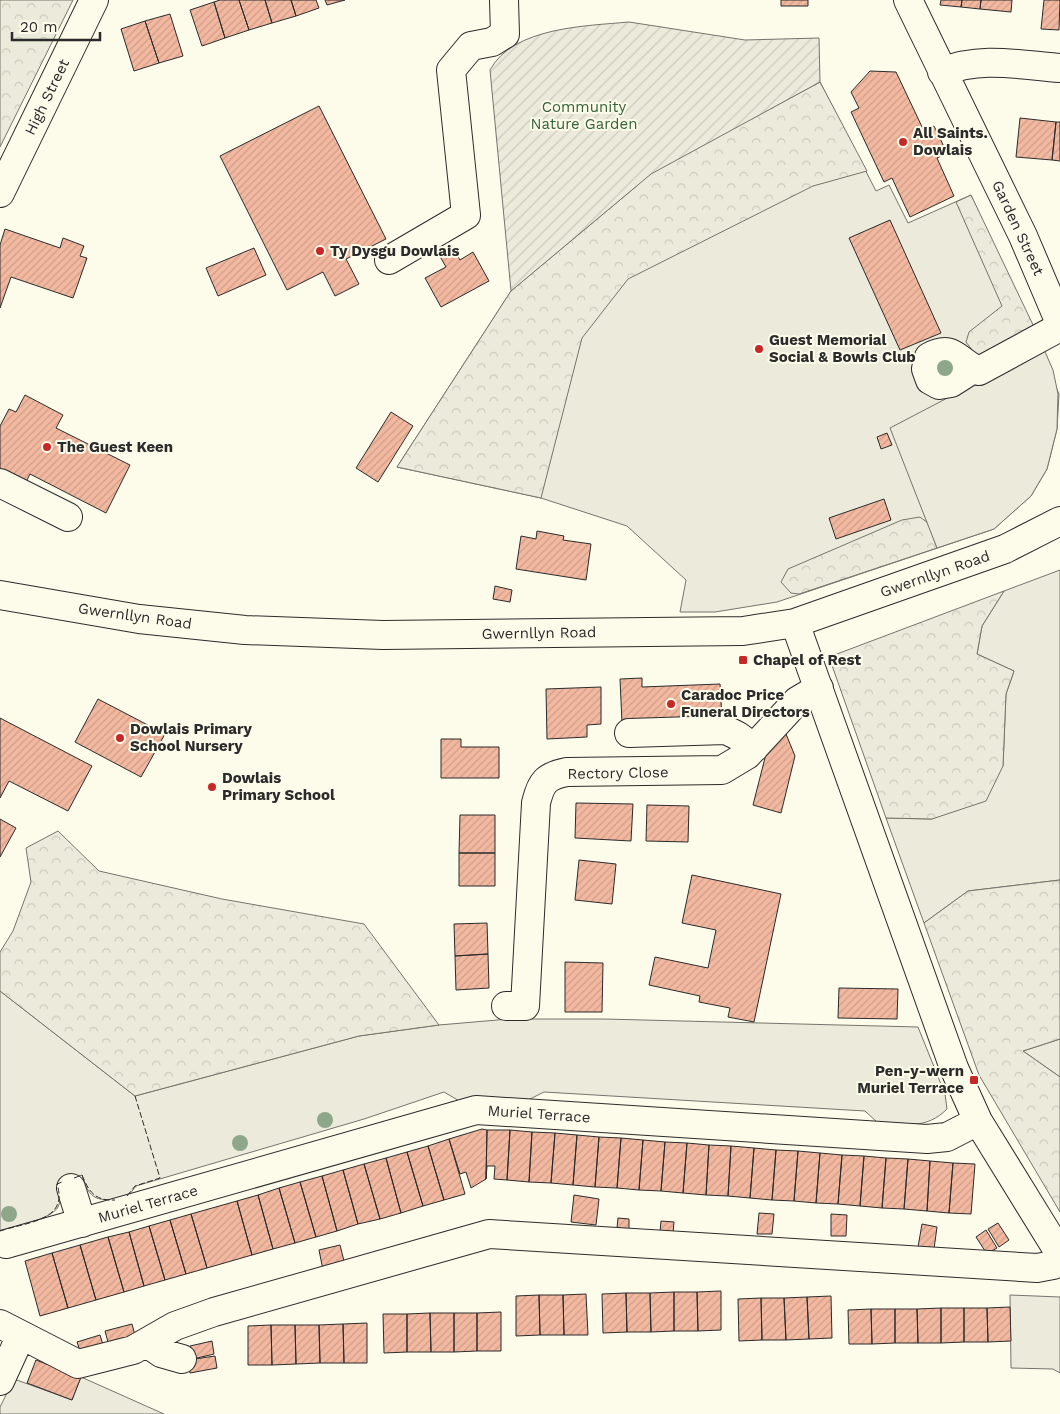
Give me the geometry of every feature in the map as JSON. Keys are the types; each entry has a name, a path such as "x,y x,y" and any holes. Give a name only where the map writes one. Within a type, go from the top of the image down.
{"street":[{"name":"High Street","path":"0,193 94,0"},
{"path":"389,260 466,215 450,70 471,46 492,42 505,34 504,0"},
{"name":"Garden Street","path":"908,0 1023,236 1060,323"},
{"path":"942,72 960,64 985,62 1060,68"},
{"path":"973,369 979,371 1060,327"},
{"path":"0,483 68,517"},
{"name":"Gwernllyn Road","path":"0,595 139,619 245,630 382,635 743,631 795,623 1005,550 1060,522"},
{"path":"795,623 820,688 954,1068 978,1121 1060,1254"},
{"name":"Rectory Close","path":"506,1006 525,1006 536,803 539,788 552,774 567,772 722,770 747,755 797,701 820,688"},
{"path":"629,733 726,730 754,748"},
{"name":"Muriel Terrace","path":"6,1244 476,1110 927,1140 947,1137 978,1121"},
{"name":"Muriel Terrace","path":"71,1188 82,1223"},
{"path":"0,1381 10,1330 78,1364 133,1350 148,1344 175,1326 214,1312 489,1234 1037,1268 1053,1265 1060,1260"},
{"path":"148,1344 160,1353 182,1359"}],"green space":[{"path":"0,0 73,0 0,147"},
{"name":"Community Nature Garden","path":"629,22 745,40 819,38 820,82 651,174 511,291 490,70 501,56 515,45 533,37 552,31"},
{"name":"Guest Memorial Social & Bowls Club","path":"820,82 876,191 889,185 908,223 971,195 1059,394 1057,429 1047,469 1031,496 994,529 777,602 715,612 680,612 686,580 627,526 541,498 397,467 511,291"},
{"path":"820,82 867,171 813,186 628,279 582,338 541,498 397,467 511,291 639,184 639,136 766,111"},
{"path":"971,195 1035,329 979,359 966,342 969,332 1002,306 956,202"},
{"path":"920,517 928,523 937,548 799,594 791,593 781,582 788,569 902,520"},
{"path":"1060,570 1060,880 968,891 924,923 886,818 932,819 1003,766 1006,694 1014,671 977,654 982,626 1004,591"},
{"path":"1004,591 982,626 977,654 1014,671 1006,694 1003,766 986,801 932,819 886,818 829,657"},
{"path":"58,831 99,871 222,899 364,924 439,1025 359,1036 135,1096 0,991 0,952 13,931 31,882 26,848"},
{"path":"1060,880 1060,1039 1023,1051 1060,1077 1060,1212 979,1075 924,923 968,891"},
{"path":"0,991 135,1096 359,1036 439,1025 509,1019 604,1019 918,1027 945,1094 947,1109 931,1120 906,1125 878,1123 865,1111 544,1092 524,1102 461,1102 444,1092 364,1119 136,1186 129,1195 119,1198 107,1200 96,1198 87,1188 82,1175 57,1184 60,1201 54,1211 40,1219 0,1231"},
{"path":"1060,1039 1060,1077 1023,1051"},
{"path":"1010,1295 1060,1297 1060,1373 1053,1369 1011,1368"},
{"path":"81,1377 164,1414 0,1414 0,1407 14,1379 72,1400"}],"shaded area":[{"path":"1035,329 1053,370 1058,394 1057,429 1047,469 1031,496 994,529 937,548 890,428 978,382"}],"building":[{"path":"220,0 239,0 249,30 225,38 214,2"},
{"path":"239,0 265,0 272,23 249,30"},
{"path":"265,0 291,0 296,16 272,23"},
{"path":"291,0 316,0 319,8 296,16"},
{"path":"325,0 345,0 327,5"},
{"path":"781,0 808,0 808,6 781,6"},
{"path":"941,0 962,0 961,7 940,5"},
{"path":"962,0 981,0 980,9 961,7"},
{"path":"981,0 1012,0 1011,12 980,9"},
{"path":"1044,0 1060,0 1059,30 1041,29"},
{"path":"214,2 225,38 202,46 190,10"},
{"path":"170,14 183,56 159,63 145,21"},
{"path":"145,21 159,63 134,71 121,29"},
{"name":"All Saints. Dowlais","path":"870,71 896,72 924,131 934,126 947,153 937,158 954,196 910,217 892,178 884,182 851,112 859,108 851,92"},
{"path":"319,106 386,239 346,259 359,284 335,296 323,272 287,290 220,156"},
{"path":"1020,118 1056,122 1052,160 1016,157"},
{"path":"1056,122 1060,122 1060,161 1052,160"},
{"path":"890,220 941,333 900,350 849,238"},
{"path":"5,229 60,248 63,238 84,246 80,256 87,258 73,298 11,277 0,308 0,245"},
{"path":"452,246 460,260 473,252 489,281 441,307 425,278 446,267 438,253"},
{"path":"254,248 266,275 218,296 206,268"},
{"name":"The Guest Keen","path":"25,395 63,415 56,428 130,465 106,513 30,474 23,488 0,476 0,426 9,409 16,412"},
{"path":"391,412 413,426 378,482 356,468"},
{"path":"887,433 892,445 881,449 877,437"},
{"path":"884,499 891,520 836,539 829,518"},
{"path":"537,531 564,536 563,540 591,544 586,580 516,569 521,536 536,539"},
{"path":"495,586 512,590 510,602 493,599"},
{"name":"Caradoc Price Funeral Directors","path":"642,678 642,687 720,684 722,719 622,723 620,679"},
{"path":"601,687 601,724 587,725 587,737 547,739 546,689"},
{"name":"Dowlais Primary School Nursery","path":"98,699 165,734 141,777 75,742"},
{"path":"0,718 92,766 68,811 9,781 0,798"},
{"path":"786,734 795,756 781,813 753,805 767,750"},
{"path":"441,739 461,739 461,747 499,747 499,778 441,778"},
{"path":"576,803 633,804 631,841 575,838"},
{"path":"647,805 689,806 688,842 646,841"},
{"path":"460,815 495,815 495,853 459,853"},
{"path":"0,819 16,828 0,857"},
{"path":"459,853 495,853 495,886 459,886"},
{"path":"579,860 616,864 612,904 575,900"},
{"path":"692,875 781,894 754,1022 728,1017 730,1008 699,1002 700,996 649,985 655,957 708,968 716,930 682,923"},
{"path":"487,923 488,954 455,956 454,924"},
{"path":"488,954 489,988 456,990 455,956"},
{"path":"565,962 603,963 602,1012 565,1012"},
{"path":"839,988 898,989 897,1019 838,1018"},
{"path":"482,1129 487,1130 486,1179 471,1188 466,1172 460,1174 449,1139"},
{"path":"487,1130 510,1130 507,1180 494,1179 495,1166 487,1166 486,1179"},
{"path":"510,1130 532,1132 529,1182 507,1180"},
{"path":"532,1132 555,1133 551,1183 529,1182"},
{"path":"555,1133 577,1135 573,1185 551,1183"},
{"path":"577,1135 599,1137 595,1187 573,1185"},
{"path":"599,1137 621,1138 617,1188 595,1187"},
{"path":"621,1138 643,1140 639,1190 617,1188"},
{"path":"449,1139 465,1194 444,1200 428,1146"},
{"path":"643,1140 665,1142 661,1191 639,1190"},
{"path":"665,1142 687,1143 683,1193 661,1191"},
{"path":"687,1143 709,1145 706,1195 683,1193"},
{"path":"709,1145 731,1146 728,1196 706,1195"},
{"path":"428,1146 444,1200 423,1206 407,1152"},
{"path":"731,1146 754,1148 750,1198 728,1196"},
{"path":"754,1148 776,1150 772,1200 750,1198"},
{"path":"776,1150 798,1151 794,1201 772,1200"},
{"path":"798,1151 820,1153 816,1203 794,1201"},
{"path":"407,1152 423,1206 401,1213 386,1158"},
{"path":"820,1153 842,1155 838,1204 816,1203"},
{"path":"842,1155 864,1156 860,1206 838,1204"},
{"path":"864,1156 886,1158 882,1208 860,1206"},
{"path":"386,1158 401,1213 380,1219 364,1164"},
{"path":"886,1158 908,1159 904,1209 882,1208"},
{"path":"908,1159 930,1161 927,1211 904,1209"},
{"path":"930,1161 953,1163 949,1213 927,1211"},
{"path":"953,1163 975,1164 971,1214 949,1213"},
{"path":"364,1164 380,1219 358,1224 343,1170"},
{"path":"343,1170 358,1224 337,1231 322,1176"},
{"path":"322,1176 337,1231 316,1237 300,1182"},
{"path":"300,1182 316,1237 295,1243 279,1188"},
{"path":"279,1188 295,1243 273,1249 258,1195"},
{"path":"258,1195 273,1249 252,1255 237,1201"},
{"path":"574,1195 599,1199 596,1225 571,1222"},
{"path":"237,1201 252,1255 207,1268 191,1214"},
{"path":"759,1213 774,1214 772,1234 757,1234"},
{"path":"191,1214 207,1268 186,1274 170,1220"},
{"path":"831,1214 847,1215 846,1236 831,1236"},
{"path":"618,1218 629,1219 629,1229 617,1228"},
{"path":"170,1220 186,1274 165,1280 149,1226"},
{"path":"661,1221 674,1222 673,1233 660,1232"},
{"path":"998,1223 1009,1240 999,1247 988,1229"},
{"path":"922,1224 937,1227 934,1249 918,1247"},
{"path":"149,1226 165,1280 144,1286 129,1232"},
{"path":"986,1230 997,1248 987,1254 976,1237"},
{"path":"129,1232 144,1286 124,1292 108,1237"},
{"path":"108,1237 124,1292 96,1300 80,1245"},
{"path":"80,1245 96,1300 68,1308 52,1253"},
{"path":"340,1245 345,1265 323,1270 319,1250"},
{"path":"52,1253 68,1308 40,1316 25,1261"},
{"path":"721,1291 721,1330 698,1331 697,1292"},
{"path":"674,1292 674,1331 651,1332 650,1293"},
{"path":"674,1292 697,1292 698,1331 674,1331"},
{"path":"626,1293 627,1332 603,1333 602,1294"},
{"path":"626,1293 650,1293 651,1332 627,1332"},
{"path":"586,1294 588,1335 564,1335 563,1295"},
{"path":"539,1295 540,1335 516,1336 516,1296"},
{"path":"539,1295 563,1295 564,1335 540,1335"},
{"path":"831,1296 832,1338 809,1339 807,1297"},
{"path":"807,1297 809,1339 786,1340 784,1298"},
{"path":"761,1298 762,1340 739,1341 738,1299"},
{"path":"761,1298 784,1298 786,1340 762,1340"},
{"path":"1010,1307 1011,1341 988,1342 987,1308"},
{"path":"941,1308 964,1308 964,1342 941,1343"},
{"path":"941,1308 941,1343 918,1343 917,1309"},
{"path":"964,1308 987,1308 988,1342 964,1342"},
{"path":"871,1309 895,1309 895,1343 872,1344"},
{"path":"871,1309 872,1344 849,1344 848,1310"},
{"path":"895,1309 917,1309 918,1343 895,1343"},
{"path":"501,1312 501,1351 477,1351 477,1313"},
{"path":"430,1313 431,1352 407,1352 407,1314"},
{"path":"430,1313 454,1313 454,1352 431,1352"},
{"path":"454,1313 477,1313 477,1351 454,1352"},
{"path":"383,1314 407,1314 407,1352 384,1353"},
{"path":"367,1323 367,1363 344,1363 343,1324"},
{"path":"132,1324 136,1339 109,1346 105,1331"},
{"path":"343,1324 344,1363 320,1363 319,1325"},
{"path":"271,1325 295,1325 296,1364 272,1365"},
{"path":"271,1325 272,1365 248,1365 248,1326"},
{"path":"295,1325 319,1325 320,1363 296,1364"},
{"path":"100,1335 104,1348 81,1354 77,1342"},
{"path":"212,1341 214,1354 193,1359 190,1346"},
{"path":"215,1356 217,1368 190,1373 188,1360"},
{"path":"36,1360 81,1377 72,1400 27,1383"}],"fence":[{"path":"127,1196 135,1186 160,1178 135,1096"},
{"path":"74,1178 82,1175 90,1191 102,1199 115,1200"},
{"path":"0,1231 33,1222 51,1213 57,1206 59,1196 57,1184 62,1182"}],"place":[{"name":"All Saints. Dowlais","path":"903,142"},
{"name":"Ty Dysgu Dowlais","path":"320,251"},
{"name":"Guest Memorial Social & Bowls Club","path":"759,349"},
{"name":"The Guest Keen","path":"47,447"},
{"name":"Chapel of Rest","path":"743,660"},
{"name":"Caradoc Price Funeral Directors","path":"671,704"},
{"name":"Dowlais Primary School Nursery","path":"120,738"},
{"name":"Dowlais Primary School","path":"212,787"},
{"name":"Pen-y-wern Muriel Terrace","path":"974,1080"}]}
